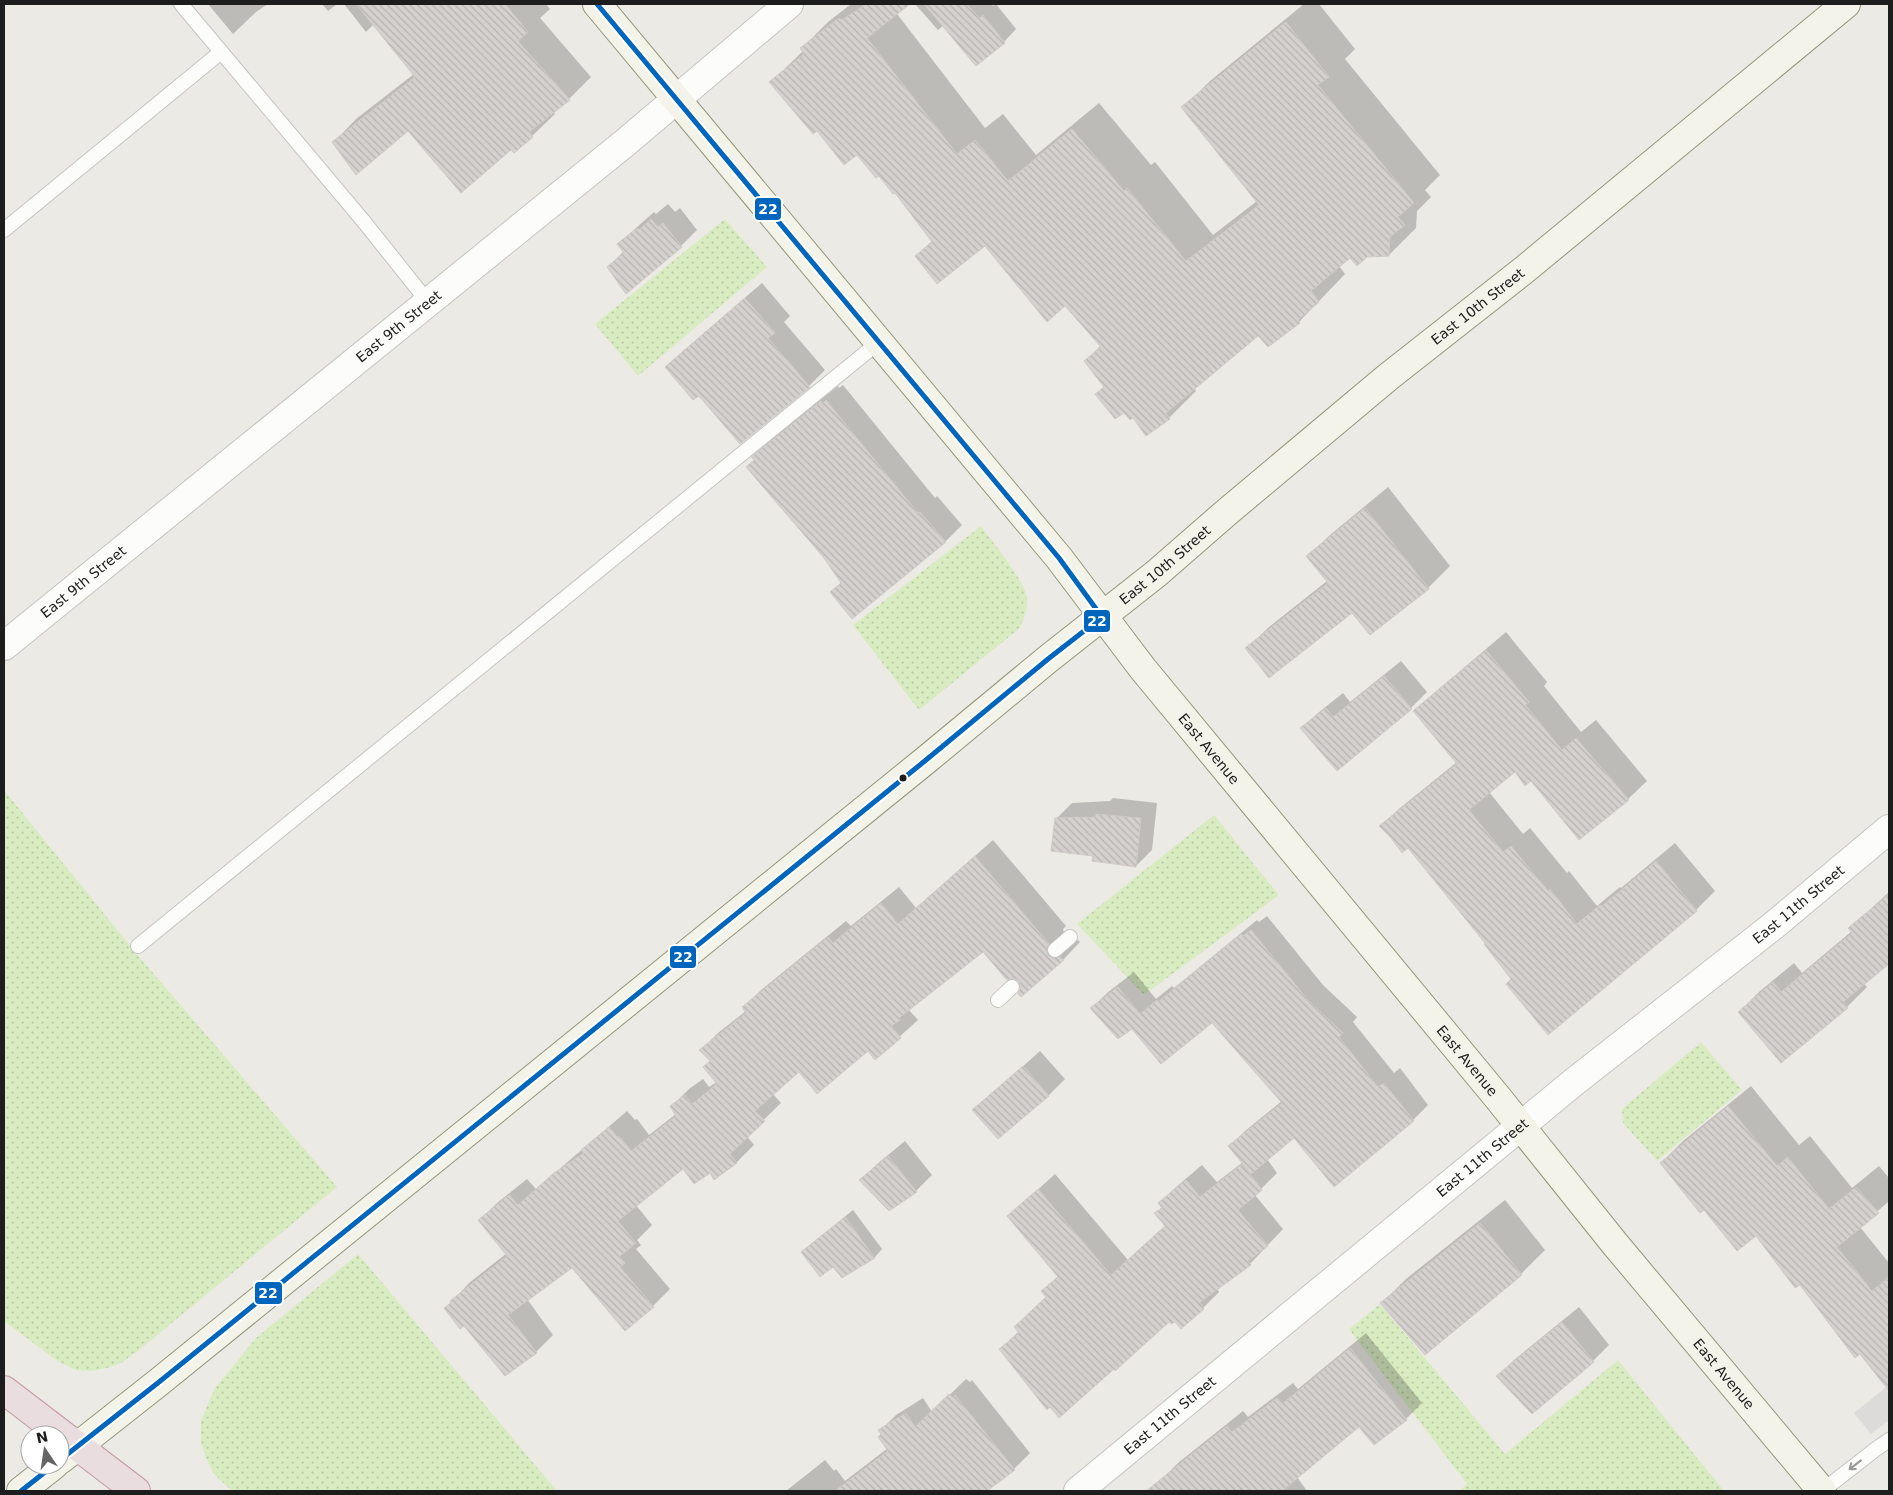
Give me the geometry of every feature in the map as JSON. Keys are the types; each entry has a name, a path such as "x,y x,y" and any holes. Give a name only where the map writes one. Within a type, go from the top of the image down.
{"highway":[{"path":"4,1390 40,1425"},
{"path":"70,1454 136,1491"}],"street":[{"name":"East Avenue","path":"597,4 1059,558 1143,669 1209,747 1615,1244 1822,1491"},
{"name":"East 9th Street","path":"4,646 677,100 789,4"},
{"name":"East 10th Street","path":"70,1451 159,1382 1048,659 1157,573 1381,384 1524,270 1846,4"},
{"name":"East 11th Street","path":"1078,1491 1520,1126 1773,926 1889,829"},
{"path":"21,1491 41,1475"}],"lane":[{"path":"181,4 365,223 428,302"},
{"path":"4,230 221,52"},
{"path":"138,946 879,342"},
{"path":"1054,950 1070,936"},
{"path":"998,1000 1012,987"},
{"path":"1822,1491 1876,1448 1889,1440"}],"green space":[{"path":"725,219 767,267 638,376 595,324"},
{"path":"981,526 1014,571 1025,590 1027,602 1024,617 1020,628 919,710 853,625"},
{"path":"4,790 135,952 337,1187 139,1350 121,1363 92,1371 75,1370 56,1360 4,1321"},
{"path":"1214,815 1279,895 1144,995 1077,924"},
{"path":"1701,1042 1742,1090 1657,1161 1623,1123 1622,1109"},
{"path":"358,1254 557,1491 232,1491 214,1474 205,1456 201,1442 201,1420 215,1388 256,1338"},
{"path":"1380,1304 1505,1454 1618,1360 1724,1491 1459,1491 1467,1484 1349,1329"}],"shaded area":[{"path":"1889,1385 1889,1420 1871,1434 1854,1413"}],"building":[{"path":"356,4 505,4 528,32 518,41 570,100 529,132 533,137 514,153 511,150 461,193 408,131 356,175 332,142 415,77"},
{"path":"866,4 910,4 867,38 957,154 975,140 1008,181 1072,129 1124,191 1127,188 1186,261 1259,205 1181,107 1286,22 1329,77 1318,85 1414,203 1398,217 1405,225 1390,237 1389,256 1367,257 1357,266 1350,258 1311,291 1319,302 1298,320 1300,323 1268,347 1258,336 1166,413 1170,419 1146,436 1133,418 1130,420 1124,413 1115,419 1095,394 1104,387 1084,361 1101,347 1065,306 1047,322 985,246 937,284 915,256 932,242 895,193 893,194 879,176 876,178 857,155 844,165 817,131 813,134 769,82 804,54 800,48 839,18 842,20"},
{"path":"924,4 967,4 979,18 983,15 1005,43 976,66"},
{"path":"651,219 658,227 663,223 682,247 626,294 607,267 624,253 617,244 637,228 639,230"},
{"path":"745,298 775,333 768,338 810,387 740,444 699,396 693,400 665,367"},
{"path":"826,400 918,513 920,512 946,542 852,619 830,592 841,583 824,558 746,467 754,460 751,457 821,401 823,403"},
{"path":"1365,508 1429,589 1370,635 1352,613 1269,678 1245,648 1328,583 1306,556"},
{"path":"1486,650 1529,702 1525,705 1562,750 1576,738 1629,800 1579,840 1531,781 1525,786 1515,772 1469,810 1503,852 1511,846 1548,891 1550,889 1577,924 1600,905 1602,906 1656,861 1697,911 1548,1035 1506,984 1511,979 1485,943 1408,848 1402,853 1379,826 1457,764 1413,711"},
{"path":"1384,676 1412,709 1337,771 1300,728 1326,708 1333,717"},
{"path":"1096,814 1141,818 1136,867 1092,861 1093,856 1051,851 1055,818 1096,817"},
{"path":"975,856 1049,944 1047,948 1048,955 1053,958 1060,957 1064,960 1021,997 1018,994 1020,989 1019,981 1014,979 1007,980 983,952 891,1026 901,1038 875,1060 868,1051 817,1094 799,1072 755,1111 765,1121 730,1154 737,1163 714,1180 710,1173 694,1184 683,1169 618,1221 636,1243 619,1257 625,1263 620,1267 654,1307 625,1331 572,1268 508,1315 537,1353 505,1376 464,1326 460,1329 444,1308 452,1302 450,1301 507,1256 478,1220 509,1195 518,1205 554,1173 584,1153 581,1150 609,1127 631,1151 676,1116 670,1106 685,1095 692,1104 717,1084 703,1067 710,1061 699,1050 746,1013 742,1007 828,937 833,943 881,903 898,924"},
{"path":"1889,894 1889,964 1843,1002 1848,1008 1781,1063 1738,1012 1773,982 1781,992 1852,933 1848,928"},
{"path":"1251,930 1308,1000 1343,1033 1339,1037 1378,1087 1384,1083 1414,1121 1334,1187 1294,1138 1251,1174 1228,1146 1282,1103 1212,1023 1161,1064 1132,1029 1118,1039 1090,1008 1118,987 1140,1014 1157,1000 1158,1002 1241,934 1243,936"},
{"path":"1023,1066 1049,1096 998,1139 972,1110"},
{"path":"1728,1106 1777,1166 1788,1157 1829,1209 1856,1187 1879,1213 1837,1247 1872,1291 1889,1277 1889,1391 1860,1354 1855,1358 1800,1285 1795,1288 1756,1236 1737,1251 1704,1210 1700,1213 1660,1163"},
{"path":"888,1156 917,1192 889,1211 859,1180"},
{"path":"1242,1164 1262,1190 1238,1210 1268,1246 1248,1261 1251,1265 1200,1302 1204,1309 1181,1329 1175,1322 1171,1324 1169,1322 1059,1418 1050,1407 1047,1410 999,1349 1019,1333 1014,1327 1046,1297 1041,1291 1058,1277 1007,1216 1038,1189 1111,1275 1165,1226 1154,1213 1162,1208 1158,1203 1186,1180 1200,1197"},
{"path":"845,1217 875,1258 842,1278 833,1267 820,1277 801,1252"},
{"path":"1480,1223 1522,1275 1425,1355 1380,1303"},
{"path":"1562,1322 1594,1362 1532,1414 1496,1376"},
{"path":"1350,1348 1407,1420 1374,1445 1359,1427 1282,1491 1146,1491 1227,1426 1232,1432 1277,1398 1282,1404"},
{"path":"949,1394 953,1398 955,1395 1015,1470 987,1491 835,1491 888,1451 878,1437 881,1434 878,1430 906,1413 915,1427"}],"transit line":[{"name":"22","path":"70,1452 1102,617 1059,558 597,4"},
{"name":"22","path":"21,1491 41,1475"}]}
